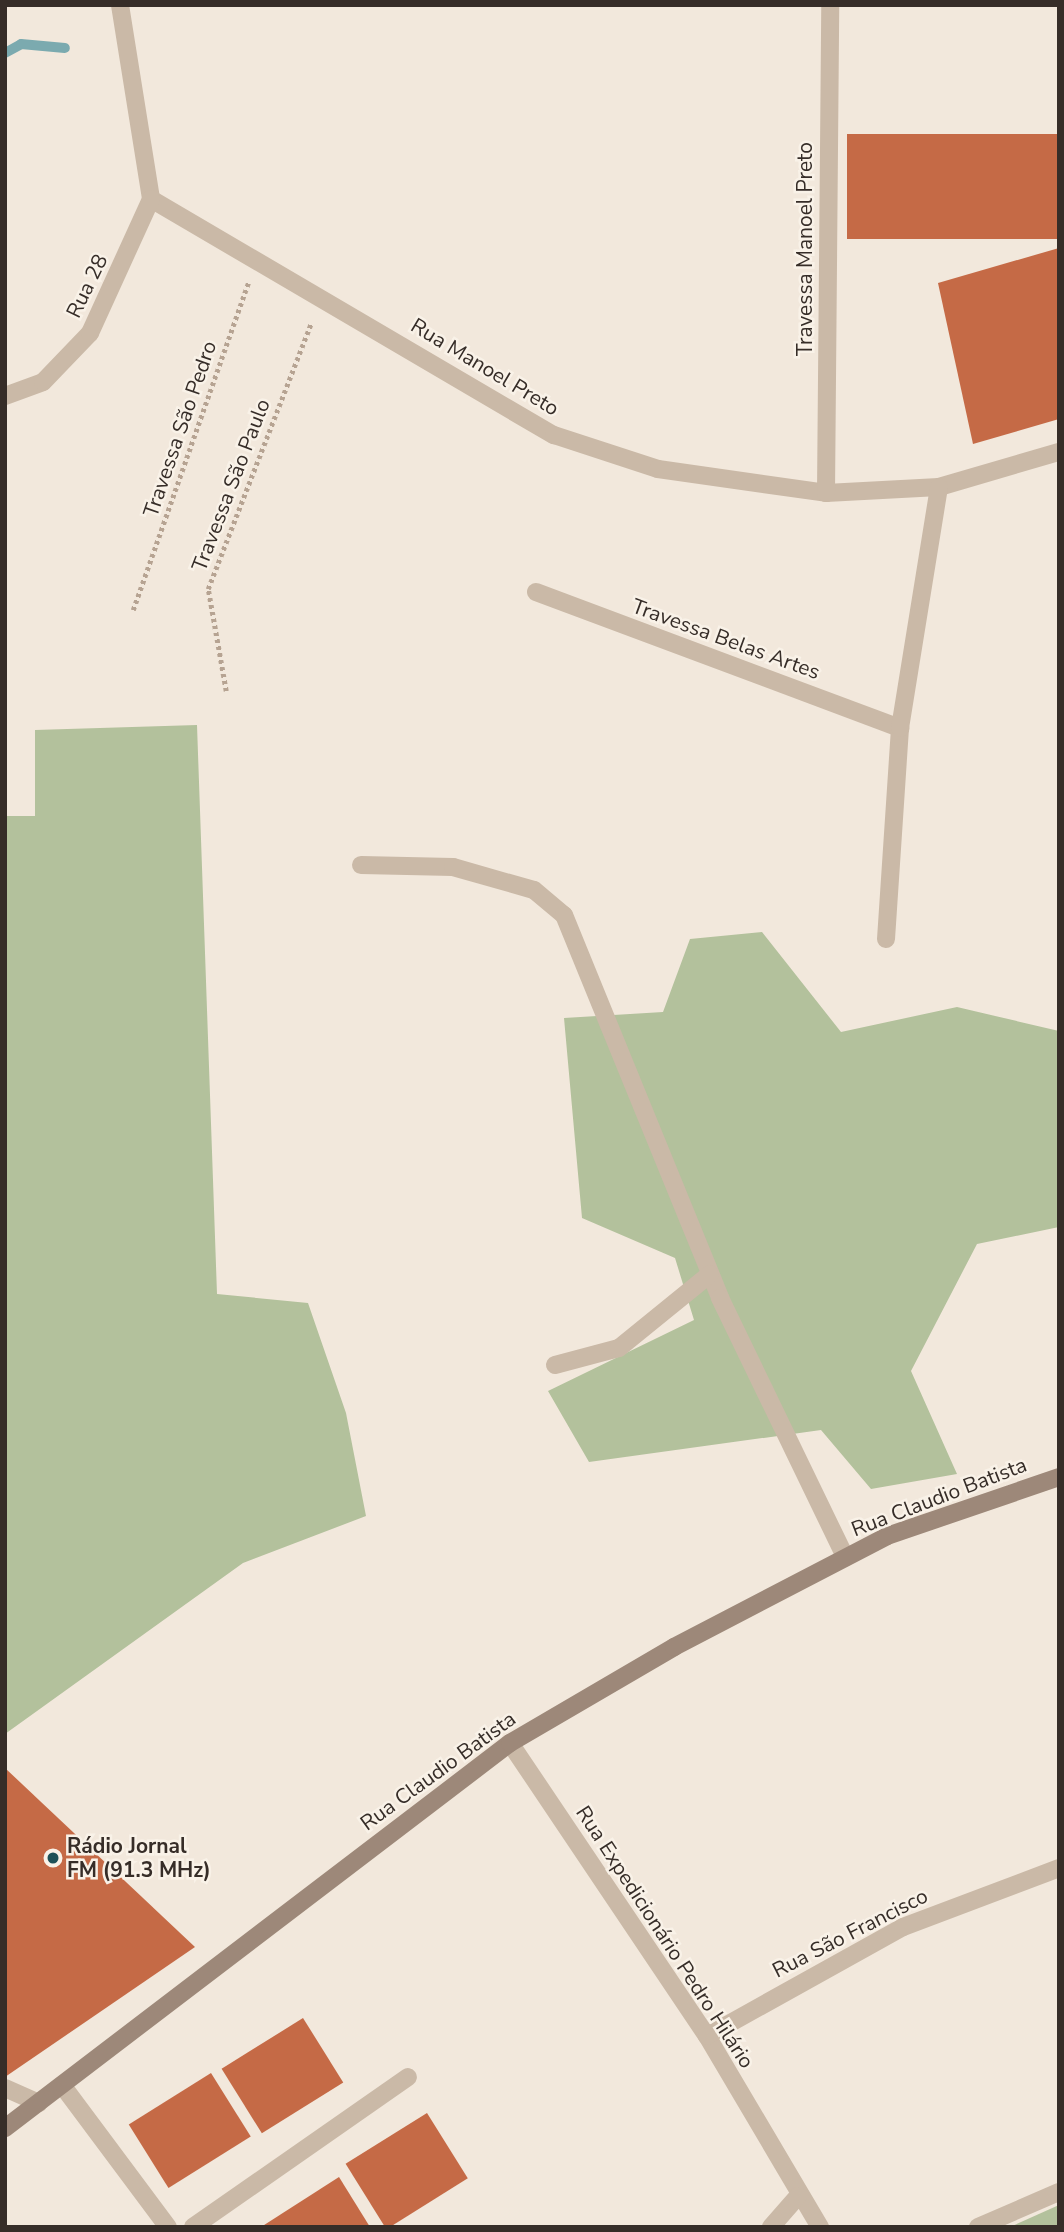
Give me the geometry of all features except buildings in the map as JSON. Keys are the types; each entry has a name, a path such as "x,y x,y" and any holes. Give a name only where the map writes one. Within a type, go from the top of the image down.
{"main road":[{"name":"Rua Claudio Batista","path":"5,2128 510,1743 887,1536 1059,1477"}],"street":[{"path":"120,5 151,199"},
{"name":"Travessa Manoel Preto","path":"827,493 830,5"},
{"name":"Rua Manoel Preto","path":"151,199 321,296 486,400 576,445 657,469 827,493 939,487 1059,452"},
{"name":"Rua 28","path":"5,396 43,382 90,333 151,199"},
{"path":"886,939 900,728 939,487"},
{"name":"Travessa Belas Artes","path":"536,592 900,728"},
{"path":"361,865 453,867 534,890 564,915 710,1274 845,1557"},
{"path":"555,1366 620,1348 710,1274"},
{"name":"Rua Expedicionário Pedro Hilário","path":"510,1743 707,2035 798,2196 820,2227"},
{"name":"Rua São Francisco","path":"707,2035 903,1927 1059,1868"},
{"path":"193,2227 212,2221 408,2077"},
{"path":"62,2085 168,2227"},
{"path":"5,2088 39,2103"},
{"path":"978,2227 1059,2192"},
{"path":"771,2227 798,2196"}],"path":[{"name":"Travessa São Pedro","path":"133,610 257,259"},
{"name":"Travessa São Paulo","path":"226,691 208,589 321,296"}],"green space":[{"path":"197,725 217,1294 308,1303 346,1413 366,1516 243,1563 5,1734 5,816 35,816 35,730"},
{"path":"762,932 841,1032 957,1007 1059,1031 1059,1227 977,1244 911,1371 957,1474 871,1489 821,1430 589,1462 548,1391 694,1320 675,1258 582,1218 564,1018 663,1012 690,939"},
{"path":"1059,2205 1059,2227 1010,2227"}],"waterway":[{"path":"5,53 21,44 65,48"}],"place":[{"name":"Rádio Jornal FM (91.3 MHz)","path":"53,1858"}]}
